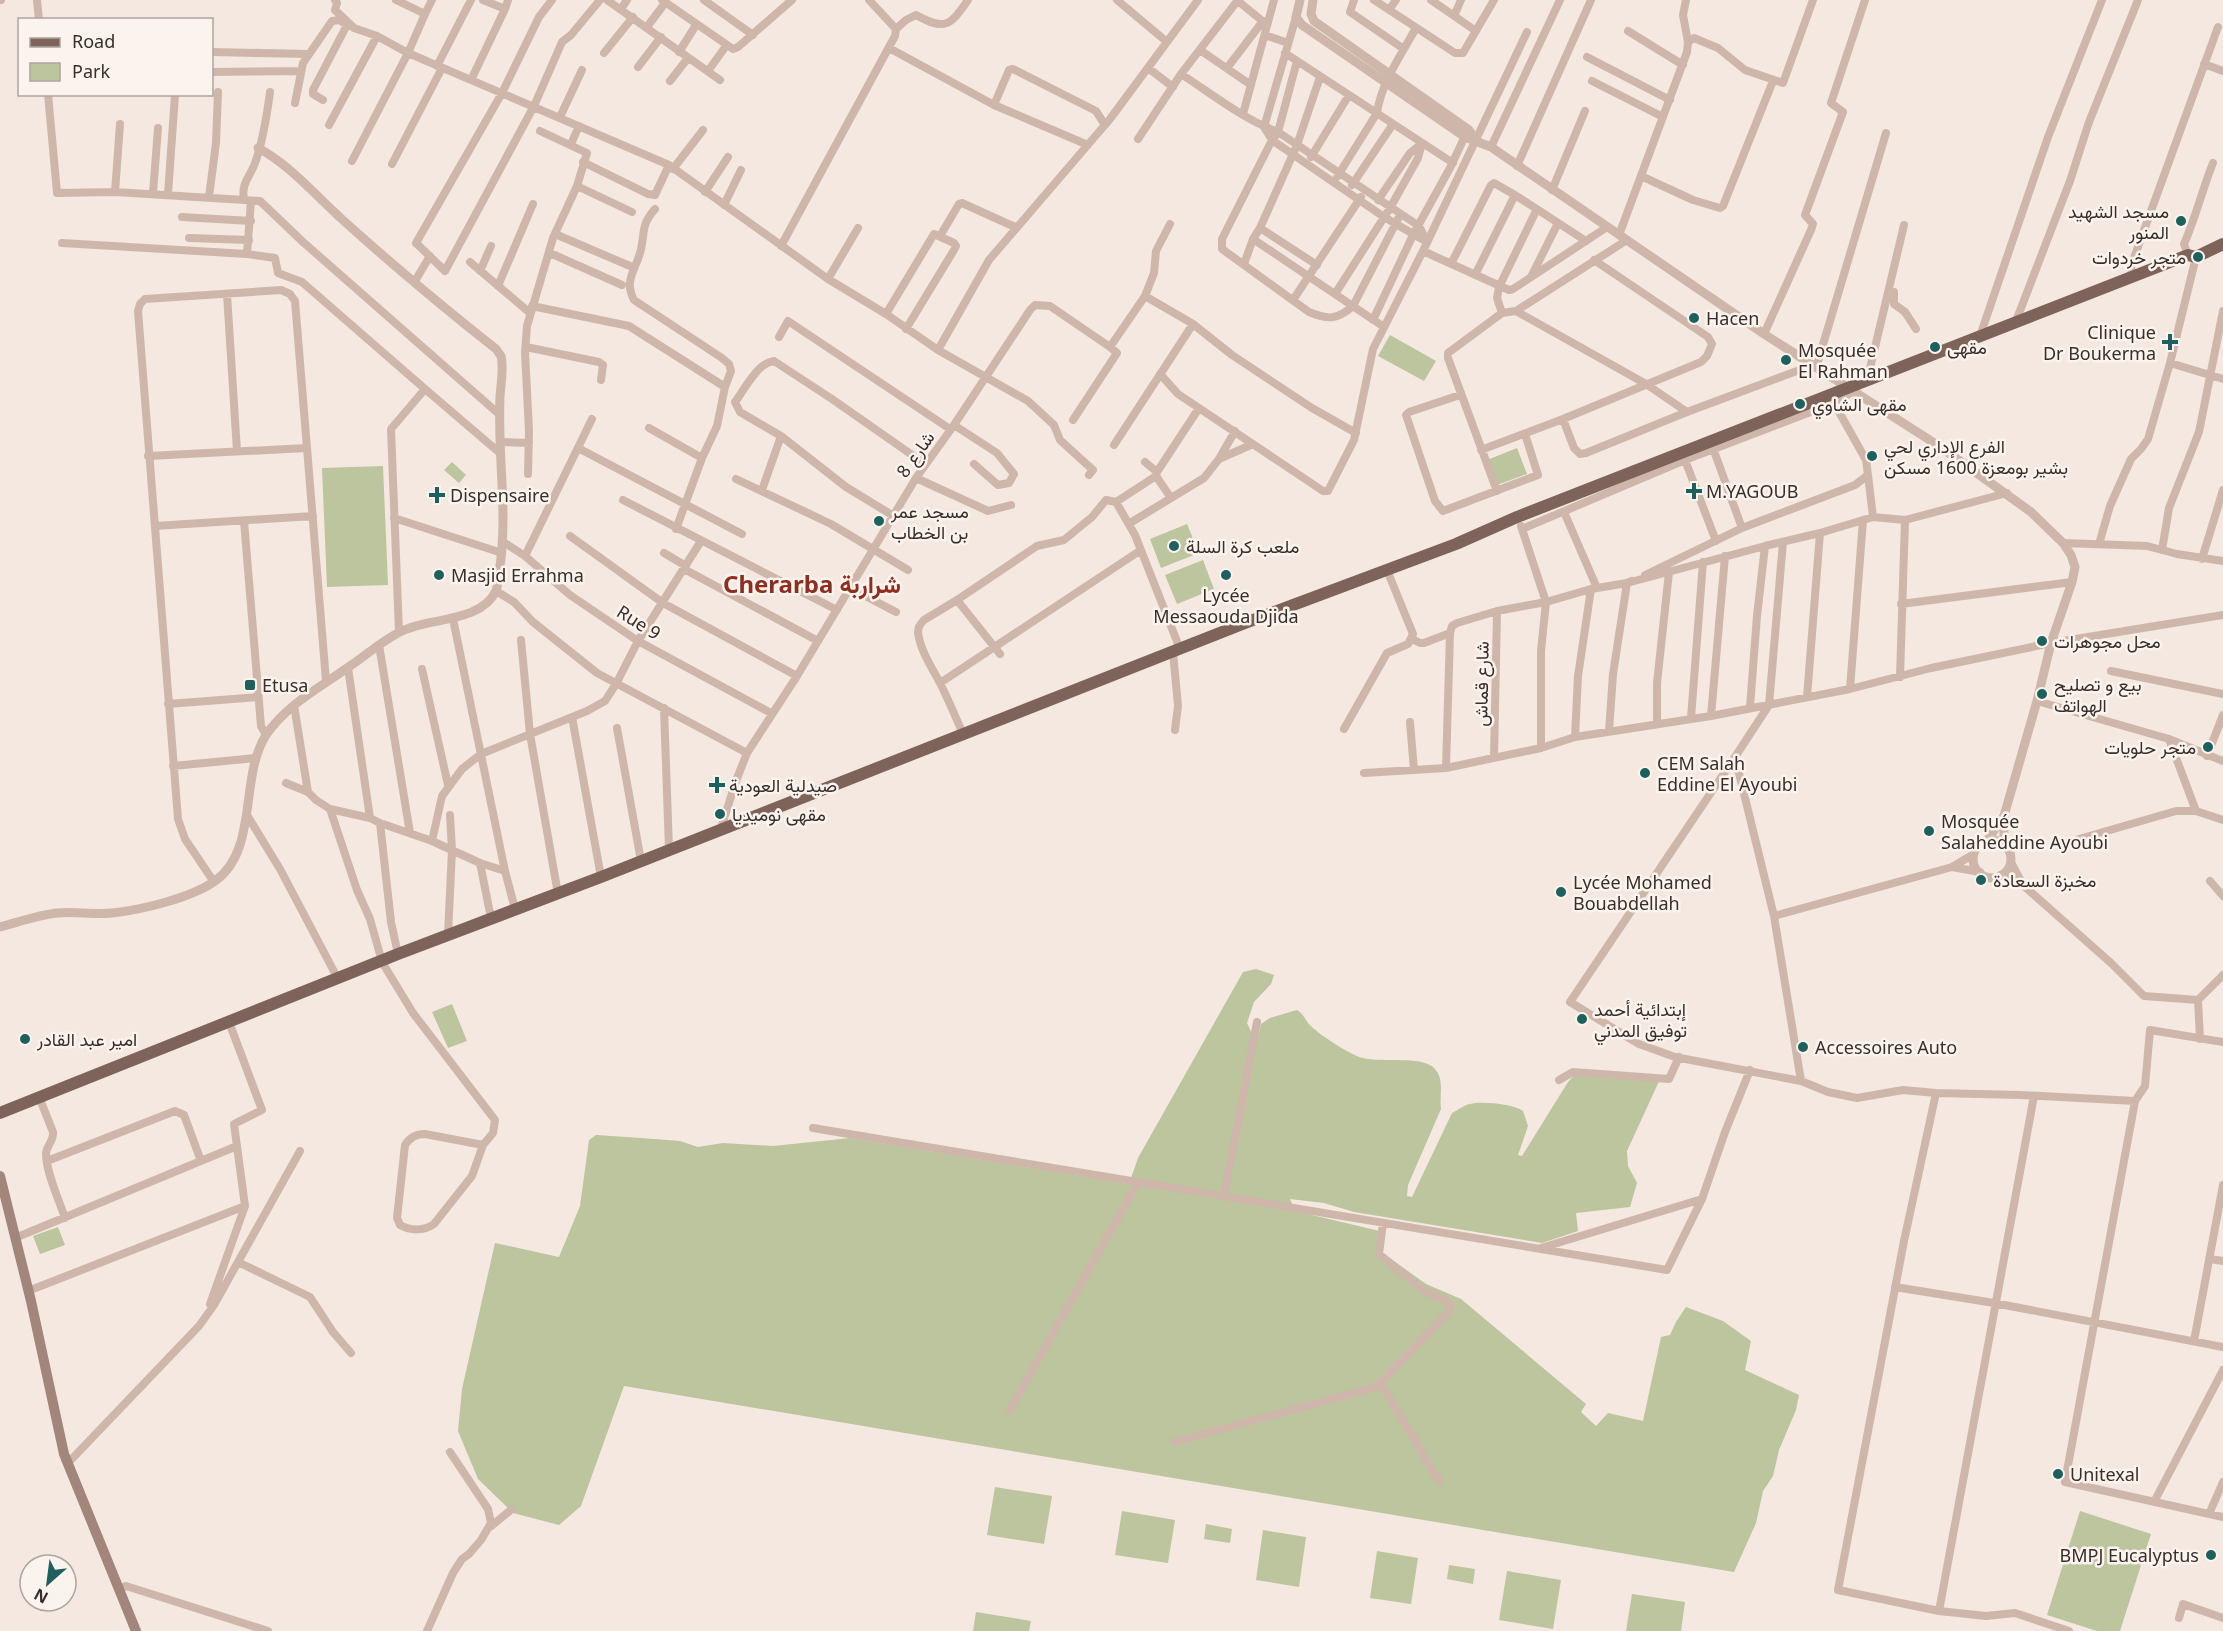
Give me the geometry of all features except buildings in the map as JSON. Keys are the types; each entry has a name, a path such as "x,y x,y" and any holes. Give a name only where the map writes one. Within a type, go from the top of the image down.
{"main road":[{"path":"0,1113 490,918 558,894 1176,650 1456,544 1517,517 1849,390 2016,321 2223,244"},
{"path":"0,1176 68,1463 136,1631"}],"street":[{"path":"37,0 39,18"},
{"path":"396,0 425,14"},
{"path":"352,161 408,53 432,0"},
{"path":"392,164 471,0"},
{"path":"483,0 504,9"},
{"path":"471,80 508,0"},
{"path":"552,0 539,17 502,93 416,243 445,271 534,106 562,42 571,35 600,0"},
{"path":"607,0 720,80"},
{"path":"621,9 627,0"},
{"path":"704,0 753,35"},
{"path":"869,0 896,29"},
{"path":"781,246 895,36 896,29 916,15 942,26 951,22 968,0"},
{"path":"1117,0 1167,42"},
{"path":"938,350 989,260 1105,124 1198,0"},
{"path":"1138,139 1181,74 1238,0 1265,23 1265,35 1243,114"},
{"path":"1227,68 1265,23 1275,0"},
{"path":"1300,0 1264,127 1272,140 1384,217 1427,242"},
{"path":"1313,0 1311,14 1314,21 1388,79"},
{"path":"1354,0 1350,12 1404,50"},
{"path":"1374,0 1455,53 1463,53 1494,0"},
{"path":"1389,10 1396,0"},
{"path":"1432,0 1476,31"},
{"path":"1454,16 1461,0"},
{"path":"1491,147 1560,0"},
{"path":"1517,166 1591,0"},
{"path":"1497,491 1460,395 1448,353 1502,313 1516,311 1594,260 1623,237 1641,176 1683,65 1688,42 1683,15 1686,0"},
{"path":"1688,42 1694,38 1718,48 1745,70 1783,83 1813,0"},
{"path":"1764,334 1813,224 1805,215 1843,112 1832,103 1865,0"},
{"path":"1980,336 2048,137 2102,0"},
{"path":"2016,321 2070,181 2089,122 2138,0"},
{"path":"338,1 335,10 348,24"},
{"path":"647,27 663,1 733,49 738,48 753,35 787,2"},
{"path":"604,53 633,17"},
{"path":"1296,17 1302,25 1388,79 1476,140 1491,147 1764,334 1939,446 2031,512 2063,543 2071,555 2074,567 2072,582 2051,643 2004,816 2004,844"},
{"path":"295,103 301,71 308,54 332,21 339,20 377,36 408,53 671,167 828,279 886,314 938,350 1028,401 1054,425 1060,440 1093,470 1089,475"},
{"path":"323,100 313,93 348,24"},
{"path":"679,51 696,25"},
{"path":"2132,277 2131,266 2218,27"},
{"path":"1333,182 1377,113 1378,101 1388,79 1416,28"},
{"path":"1628,31 1683,65"},
{"path":"1160,374 1178,394 1323,491 1330,488 1356,433 1373,349 1423,251 1527,32"},
{"path":"1265,35 1288,43"},
{"path":"329,124 377,36"},
{"path":"639,67 661,37"},
{"path":"708,71 726,46"},
{"path":"888,48 994,105 1088,145"},
{"path":"1200,50 1251,85"},
{"path":"213,52 308,54"},
{"path":"1285,53 1453,163"},
{"path":"1587,57 1670,100"},
{"path":"670,81 688,58"},
{"path":"1297,61 1278,132 1222,239 1222,249 1309,312 1322,318 1341,316 1353,306 1401,214"},
{"path":"2204,64 2223,71"},
{"path":"1148,68 1173,87"},
{"path":"994,105 1010,70 1013,69 1096,111 1105,124"},
{"path":"560,117 582,70"},
{"path":"213,72 301,71"},
{"path":"1181,74 1264,127 1278,132 1419,226 1427,242"},
{"path":"1244,264 1253,239 1297,145 1320,76"},
{"path":"1592,81 1663,117"},
{"path":"1641,176 1693,200 1720,208 1723,206 1773,81"},
{"path":"209,197 216,143 218,92"},
{"path":"247,254 251,221 248,200 242,189 255,162 267,122 270,92"},
{"path":"1306,163 1349,95"},
{"path":"48,96 57,193 168,194 260,201 328,265 500,415"},
{"path":"168,194 175,96"},
{"path":"1552,190 1585,111"},
{"path":"115,192 120,124"},
{"path":"1348,192 1393,124"},
{"path":"571,144 579,126"},
{"path":"153,194 158,128"},
{"path":"583,162 648,194 655,195 671,167 703,130"},
{"path":"528,474 527,326 555,234 577,186 587,153 540,131"},
{"path":"1373,320 1413,235 1467,133"},
{"path":"1815,367 1886,134"},
{"path":"1378,200 1410,153 1422,143"},
{"path":"1335,294 1390,208 1418,158 1422,143"},
{"path":"0,927 58,913 112,913 128,910 175,898 214,882 233,859 243,833 248,793 256,758 266,735 294,705 399,632 411,627 453,619 478,608 496,591 502,553 503,504 500,415 502,360 498,352 431,298 415,281 357,233 283,163 258,148"},
{"path":"705,192 728,157"},
{"path":"2099,544 2110,506 2131,459 2148,439 2170,363 2192,256 2184,244 2196,216 2213,163"},
{"path":"724,205 741,170"},
{"path":"1451,264 1491,185 1496,184 1586,241"},
{"path":"577,186 632,212"},
{"path":"1293,300 1366,191"},
{"path":"1475,275 1515,195"},
{"path":"940,236 959,204 962,203 1015,227"},
{"path":"498,286 533,204"},
{"path":"1502,313 1497,298 1499,287 1537,209"},
{"path":"655,210 647,218 643,230 641,250 629,290 634,300 729,364 731,371 725,387 717,426 702,458 676,529"},
{"path":"182,218 251,221"},
{"path":"1531,277 1558,223"},
{"path":"1073,420 1116,356 1115,351 1110,347 1145,296 1154,273 1156,251 1170,224"},
{"path":"1867,381 1904,225"},
{"path":"1423,251 1509,290 1514,289 1607,227"},
{"path":"828,279 858,228"},
{"path":"1260,228 1317,265"},
{"path":"555,234 630,266"},
{"path":"886,314 934,234 956,246 906,329"},
{"path":"189,237 249,240"},
{"path":"1253,239 1384,327"},
{"path":"62,243 247,254 274,258 278,273 302,282 501,454"},
{"path":"480,271 491,246"},
{"path":"550,253 622,285"},
{"path":"415,281 430,256"},
{"path":"1481,450 1701,362 1707,356 1712,344 1708,337 1594,260"},
{"path":"470,262 498,286 531,309 629,326 725,387"},
{"path":"1893,276 1896,280 1893,301 1911,320 1916,329"},
{"path":"290,294 302,282"},
{"path":"214,882 189,846 179,826 138,310 140,304 148,299 281,290 290,294 296,305 326,681"},
{"path":"227,294 237,451"},
{"path":"1145,296 1193,324 1241,361 1312,408 1356,433"},
{"name":"شارع 8","path":"721,828 747,753 818,642 892,515 1030,309 1035,305 1050,306 1110,347"},
{"path":"2162,550 2169,508 2199,432 2223,310"},
{"path":"1516,311 1646,384 1687,412"},
{"path":"779,338 788,321 952,427 997,453 1014,474 1009,483 998,485 974,464"},
{"path":"1114,445 1193,324"},
{"path":"526,347 599,362 603,365 601,380"},
{"path":"892,515 846,487 781,436 740,412 735,402 758,371 769,362 774,361 925,464"},
{"path":"2170,363 2223,379"},
{"path":"1563,419 1574,448 1580,454 1687,412 1815,367"},
{"path":"399,632 391,429 425,389"},
{"path":"1522,529 1685,460 1714,451 1834,403 1849,390"},
{"path":"1460,395 1409,412 1406,416 1435,501 1443,511 1538,475 1525,434"},
{"path":"1834,403 1866,460 1873,517"},
{"path":"1116,502 1156,474 1199,408"},
{"path":"525,556 592,419"},
{"path":"649,428 702,458"},
{"path":"1130,523 1204,478 1220,459 1235,431"},
{"path":"762,490 781,436"},
{"path":"501,442 529,443"},
{"path":"1220,459 1253,444"},
{"path":"148,456 307,448"},
{"path":"579,448 741,534"},
{"path":"1714,451 1742,528"},
{"path":"1685,460 1716,541"},
{"path":"1145,462 1156,474 1171,498"},
{"path":"1628,583 1742,528 1856,485 1868,475"},
{"path":"916,478 988,511 1011,505"},
{"path":"736,479 831,524 908,570"},
{"path":"2202,558 2223,490"},
{"path":"1446,768 1450,633 1452,626 1457,623 1497,611 1628,583 1873,517 1905,520 2007,494"},
{"path":"623,500 837,610"},
{"path":"963,734 928,661 918,630 924,620 1036,546 1064,540 1092,517 1106,500 1116,502 1130,523 1176,650 1178,706 1175,730"},
{"path":"1564,512 1594,589 1578,676 1575,737"},
{"path":"155,526 313,516"},
{"path":"1517,517 1546,602 1541,651 1541,748"},
{"path":"394,518 502,553"},
{"path":"1850,689 1863,520"},
{"path":"1900,677 1905,520"},
{"path":"244,521 258,697 261,726 266,735"},
{"path":"1807,697 1820,533"},
{"path":"570,536 663,603 797,676"},
{"name":"Rue 9","path":"502,541 525,556 570,595 638,641 771,713"},
{"path":"432,841 442,796 462,769 481,754 598,706 604,701 616,684 638,641 701,541"},
{"path":"1783,542 1769,705 1570,1002 1639,1044 1679,1057 1801,1081 1828,1092 1857,1098 1903,1090 1936,1094 2135,1101"},
{"path":"2063,543 2147,546 2223,561"},
{"path":"1750,707 1757,616 1766,546"},
{"path":"940,683 994,645 1141,550"},
{"path":"664,553 685,568 818,642"},
{"path":"1711,716 1725,556"},
{"path":"1690,718 1703,562"},
{"path":"1344,729 1387,652 1408,644 1412,639 1413,634 1387,570"},
{"path":"1657,723 1657,683 1669,572"},
{"path":"1901,604 2072,582"},
{"path":"1609,731 1613,674 1628,583"},
{"path":"850,588 896,612"},
{"path":"496,591 514,602 565,650 616,684 747,753"},
{"path":"957,600 1000,654"},
{"name":"شارع قماش","path":"1494,758 1497,611"},
{"path":"1364,773 1446,768 1541,748 1575,737 1711,716 1850,689 2051,643 2223,615"},
{"path":"453,619 505,871 516,909"},
{"path":"1412,639 1420,644 1450,633"},
{"path":"521,640 530,734 558,894"},
{"path":"379,645 410,833"},
{"path":"348,668 370,818"},
{"path":"422,669 448,785"},
{"path":"2111,671 2223,694"},
{"path":"168,704 258,697"},
{"path":"2037,701 2169,739 2223,761"},
{"path":"294,705 308,792"},
{"path":"664,708 669,849"},
{"path":"2207,756 2223,715"},
{"path":"572,717 601,877"},
{"path":"1410,722 1414,770"},
{"path":"616,729 640,861"},
{"path":"2169,739 2196,811"},
{"path":"1735,757 1774,916 1801,1081"},
{"path":"173,766 256,758"},
{"path":"286,783 308,792 330,809 370,818 505,871"},
{"path":"330,809 357,891 370,919 382,962 413,1013 492,1115 495,1125 493,1133 483,1145 472,1176 434,1224 429,1228 418,1230 400,1226 398,1218 405,1145 408,1139 425,1134 483,1145"},
{"path":"2079,839 2176,811 2196,811 2223,820"},
{"path":"246,815 280,869 338,979"},
{"path":"448,936 452,850 450,815"},
{"path":"1774,916 1952,867 1974,854 1979,846 1987,841 2004,816"},
{"path":"380,823 391,922 398,954"},
{"path":"1987,841 1999,841 2004,844 2010,852 2011,862 2024,886"},
{"path":"1974,854 1975,864 1980,872"},
{"path":"1952,867 1980,872 1992,878 2001,875 2009,868 2011,862"},
{"path":"480,863 490,918"},
{"path":"2001,875 2024,886 2111,963 2144,996 2198,1000"},
{"path":"2210,880 2223,896"},
{"path":"2200,1039 2198,1000 2223,975"},
{"path":"206,1317 245,1206 234,1124 262,1110 229,1022"},
{"path":"1224,1196 1257,1022"},
{"path":"2223,1042 2150,1030 2145,1086 2135,1101 2065,1482 2223,1517"},
{"path":"1559,1080 1573,1072 1670,1079 1679,1057"},
{"path":"813,1128 1667,1270 1702,1199 1725,1132 1750,1070"},
{"path":"1936,1094 1895,1287 1838,1590 1939,1611 1986,1616 2015,1613 2069,1631"},
{"path":"1939,1611 2034,1096"},
{"path":"39,1097 53,1132 46,1151 47,1161 65,1218"},
{"path":"47,1161 176,1112 184,1114 201,1161"},
{"path":"15,1238 237,1146"},
{"path":"68,1463 183,1345 206,1317 300,1150"},
{"path":"1010,1410 1138,1182"},
{"path":"2194,1341 2223,1185"},
{"path":"1539,1248 1702,1199"},
{"path":"28,1291 245,1206"},
{"path":"1174,1442 1376,1387 1448,1314 1451,1305 1447,1300 1424,1292 1379,1254 1383,1223"},
{"path":"2210,1259 2223,1261"},
{"path":"238,1262 310,1297 333,1332 351,1353"},
{"path":"1895,1287 1994,1303 2223,1347"},
{"path":"2154,1502 2223,1370"},
{"path":"1380,1382 1439,1481"},
{"path":"427,1631 462,1559 469,1554 491,1523 488,1509 450,1452"},
{"path":"2209,1514 2223,1482"},
{"path":"488,1528 512,1509"},
{"path":"119,1589 126,1586 268,1631"},
{"path":"2179,1618 2182,1605 2223,1618"}],"green space":[{"path":"1390,335 1436,361 1424,381 1378,356"},
{"path":"1517,448 1527,474 1497,485 1487,460"},
{"path":"452,462 466,475 459,483 444,470"},
{"path":"383,466 388,585 327,587 322,468"},
{"name":"ملعب كرة السلة","path":"1187,524 1199,553 1161,568 1150,539"},
{"name":"ملعب كرة السلة","path":"1203,560 1214,589 1177,604 1165,575"},
{"path":"1256,969 1274,975 1271,984 1254,1002 1247,1023 1252,1034 1258,1037 1261,1024 1270,1018 1297,1010 1322,1035 1358,1056 1422,1062 1435,1069 1441,1083 1441,1109 1408,1185 1407,1196 1412,1197 1452,1113 1466,1105 1498,1104 1523,1111 1528,1126 1518,1155 1522,1156 1568,1082 1578,1071 1661,1077 1627,1151 1628,1166 1637,1183 1630,1207 1576,1213 1578,1231 1542,1243 1354,1212 1324,1203 1290,1199 1295,1211 1384,1232 1380,1251 1426,1284 1461,1299 1586,1404 1581,1412 1596,1426 1608,1413 1643,1421 1661,1337 1670,1335 1686,1307 1723,1321 1751,1341 1745,1370 1799,1395 1796,1410 1779,1450 1773,1476 1763,1491 1756,1523 1734,1572 624,1386 581,1506 559,1525 513,1513 478,1479 458,1431 462,1389 495,1243 559,1257 580,1206 589,1140 596,1135 680,1141 698,1147 723,1143 773,1146 850,1138 1129,1184 1138,1158 1243,972"},
{"path":"452,1004 467,1041 448,1048 432,1012"},
{"path":"58,1227 65,1245 40,1254 33,1236"},
{"path":"995,1487 1052,1496 1044,1544 987,1535"},
{"path":"1122,1511 1175,1520 1168,1563 1115,1555"},
{"path":"2080,1511 2151,1534 2120,1631 2097,1631 2047,1615"},
{"path":"1206,1524 1232,1529 1230,1543 1204,1539"},
{"path":"1263,1530 1306,1537 1299,1587 1256,1580"},
{"path":"1377,1551 1418,1558 1411,1604 1370,1598"},
{"path":"1449,1565 1475,1569 1473,1584 1447,1579"},
{"path":"1507,1571 1561,1580 1553,1629 1499,1620"},
{"path":"1632,1594 1685,1602 1681,1631 1626,1631"},
{"path":"976,1612 1031,1621 1029,1631 973,1631"}],"place":[{"name":"مسجد الشهيد المنور","path":"2181,221"},
{"name":"متجر خردوات","path":"2198,257"},
{"name":"Hacen","path":"1694,318"},
{"name":"Clinique Dr Boukerma","path":"2170,342"},
{"name":"مقهى","path":"1935,347"},
{"name":"Mosquée El Rahman","path":"1786,360"},
{"name":"مقهى الشاوي","path":"1800,404"},
{"name":"الفرع الإداري لحي بشير بومعزة 1600 مسكن","path":"1872,456"},
{"name":"M.YAGOUB","path":"1694,491"},
{"name":"Dispensaire","path":"437,495"},
{"name":"مسجد عمر بن الخطاب","path":"879,521"},
{"name":"ملعب كرة السلة","path":"1174,546"},
{"name":"Masjid Errahma","path":"439,575"},
{"name":"Lycée Messaouda Djida","path":"1226,575"},
{"name":"محل مجوهرات","path":"2042,641"},
{"name":"Etusa","path":"250,685"},
{"name":"بيع و تصليح الهواتف","path":"2042,694"},
{"name":"متجر حلويات","path":"2208,747"},
{"name":"CEM Salah Eddine El Ayoubi","path":"1645,773"},
{"name":"صيدلية العودية","path":"717,785"},
{"name":"مقهى نوميديا","path":"720,814"},
{"name":"Mosquée Salaheddine Ayoubi","path":"1929,831"},
{"name":"مخبزة السعادة","path":"1981,880"},
{"name":"Lycée Mohamed Bouabdellah","path":"1561,892"},
{"name":"إبتدائية أحمد توفيق المدني","path":"1582,1019"},
{"name":"امير عبد القادر","path":"25,1039"},
{"name":"Accessoires Auto","path":"1803,1047"},
{"name":"Unitexal","path":"2058,1474"},
{"name":"BMPJ Eucalyptus","path":"2211,1555"}],"district":[{"name":"Cherarba شراربة","path":"812,583"}]}
